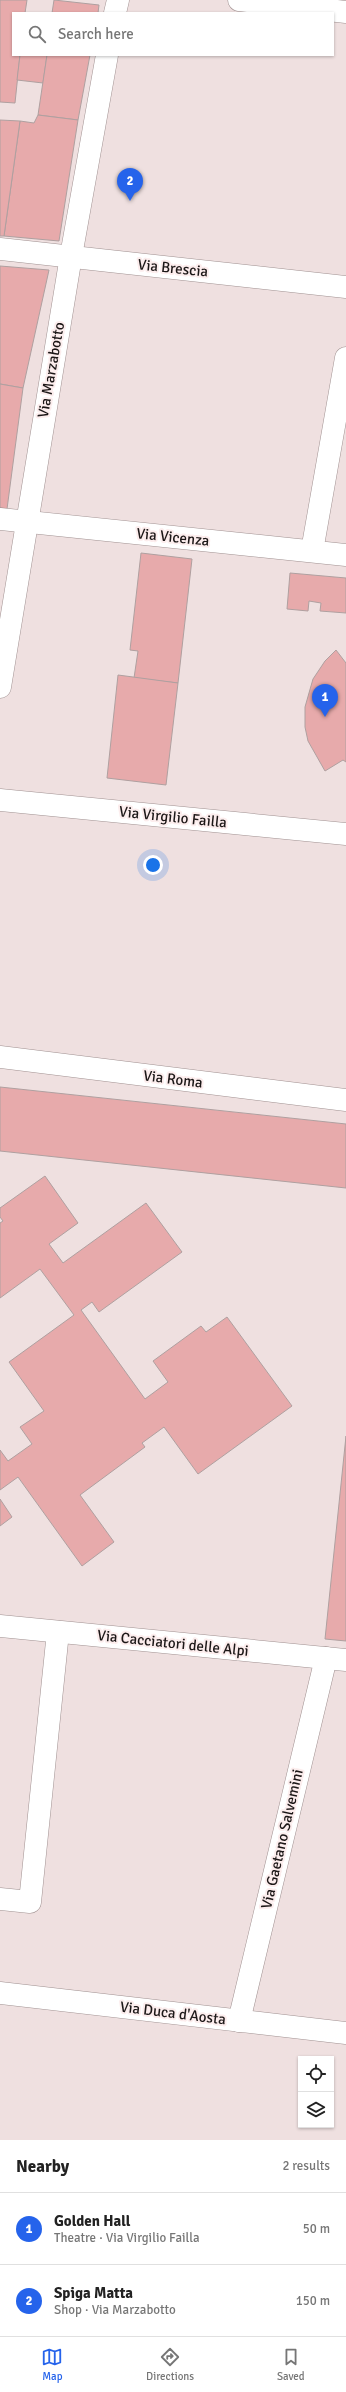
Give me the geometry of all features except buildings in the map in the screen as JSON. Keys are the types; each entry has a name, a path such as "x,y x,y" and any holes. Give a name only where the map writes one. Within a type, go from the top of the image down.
{"street":[{"path":"115,12 118,0"},
{"path":"239,0 346,12"},
{"name":"Via Marzabotto","path":"0,687 71,256 108,56"},
{"name":"Via Brescia","path":"0,249 346,287"},
{"path":"312,551 346,358"},
{"name":"Via Vicenza","path":"0,519 346,555"},
{"path":"0,813 10,802"},
{"name":"Via Virgilio Failla","path":"10,802 346,834"},
{"name":"Via Roma","path":"0,1057 346,1100"},
{"name":"Via Cacciatori delle Alpi","path":"0,1626 336,1659"},
{"path":"0,1899 30,1902 58,1632"},
{"name":"Via Gaetano Salvemini","path":"239,2021 336,1659"},
{"name":"Via Duca d'Aosta","path":"0,1993 346,2033"}],"place":[{"name":"Spiga Matta","path":"130,201"},
{"name":"Golden Hall","path":"325,717"}]}
